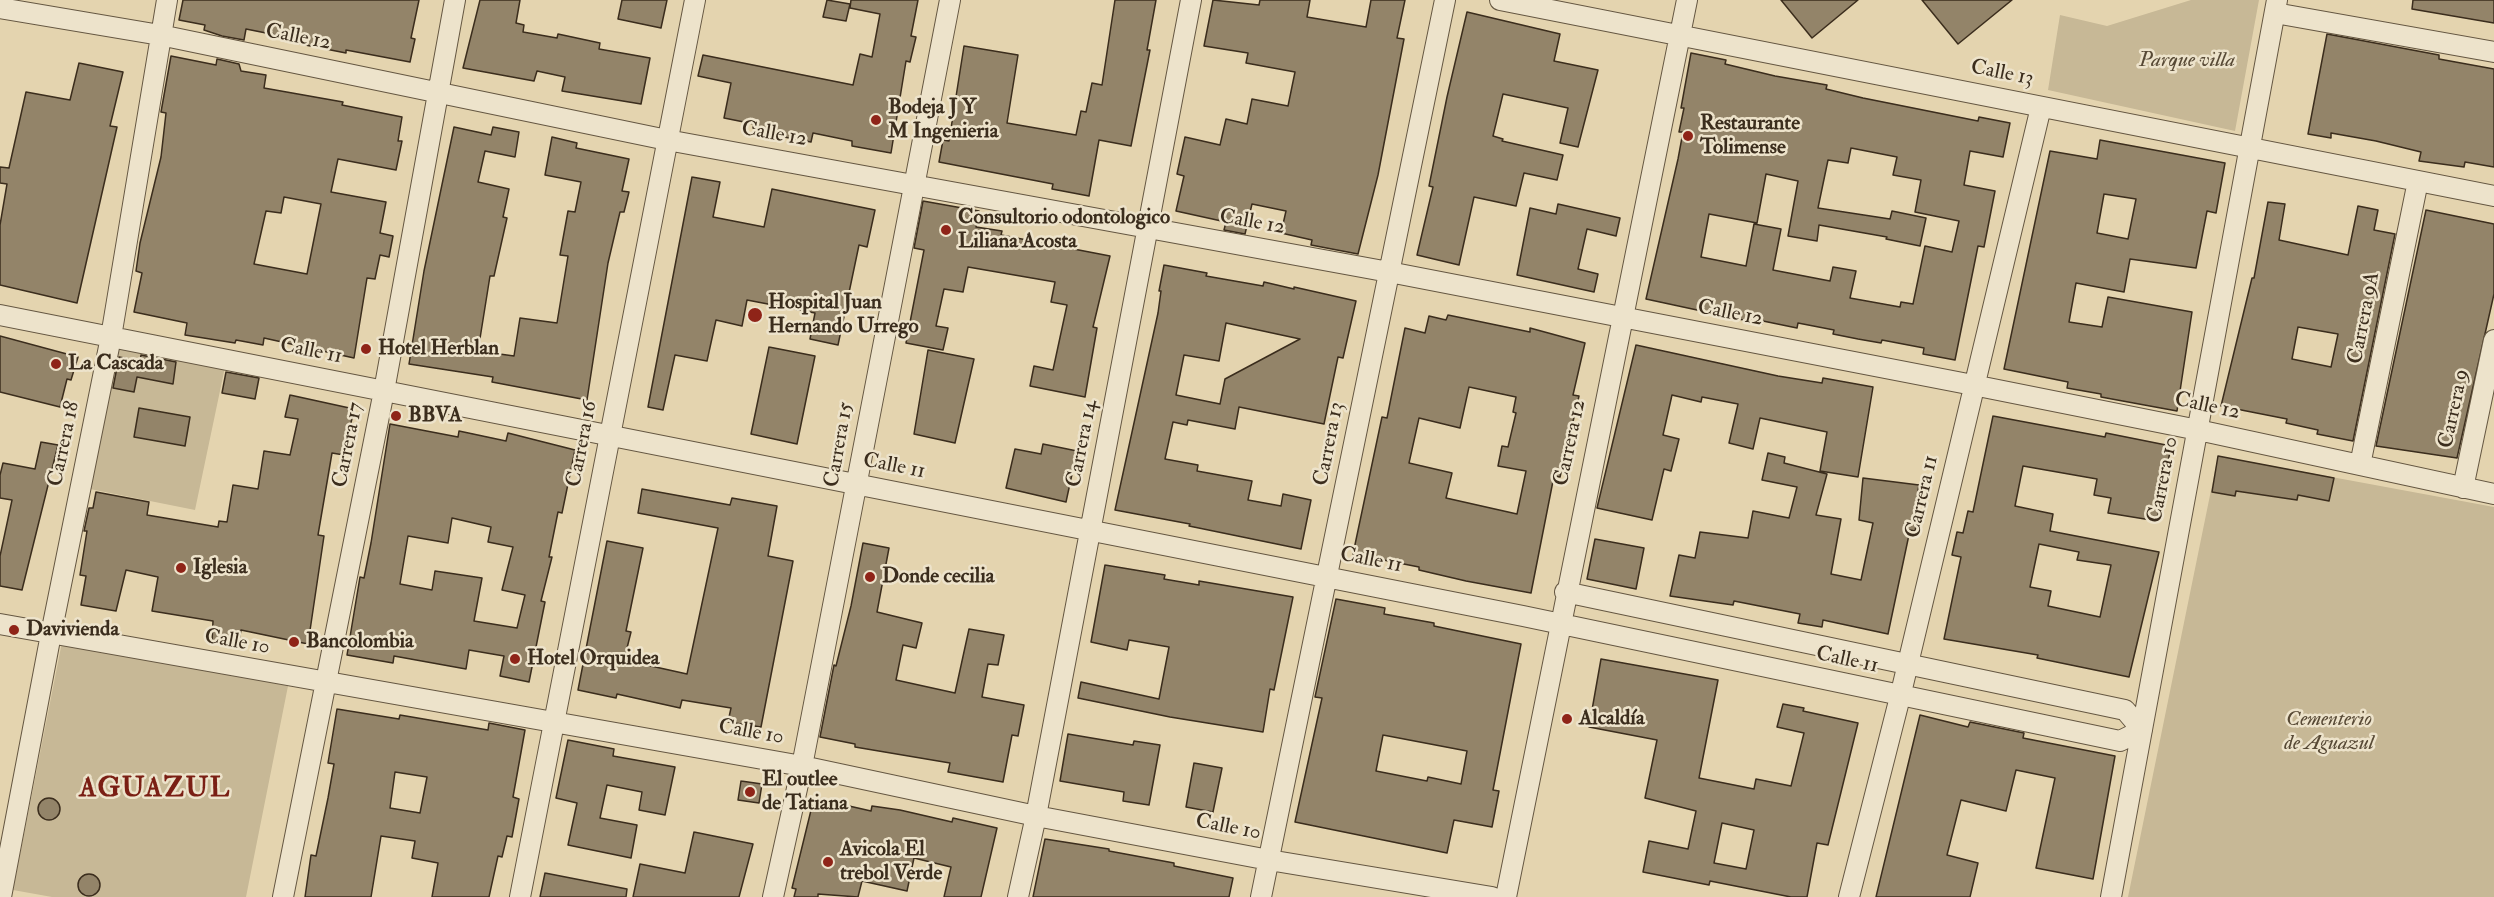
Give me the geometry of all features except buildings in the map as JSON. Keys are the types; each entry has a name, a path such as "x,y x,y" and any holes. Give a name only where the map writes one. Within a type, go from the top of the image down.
{"street":[{"name":"Carrera 18","path":"1,897 111,337 167,0"},
{"name":"Carrera 17","path":"282,897 327,684 384,391 455,0"},
{"name":"Carrera 16","path":"520,897 695,0"},
{"name":"Carrera 15","path":"773,897 802,766 912,185 950,0"},
{"name":"Carrera 14","path":"1018,897 1036,816 1091,531 1191,0"},
{"name":"Carrera 13","path":"1261,897 1445,0"},
{"name":"Calle 13","path":"1500,0 2494,196"},
{"name":"Carrera 12","path":"1506,897 1565,592 1687,0"},
{"path":"2276,6 2494,52"},
{"name":"Carrera 10","path":"2111,897 2276,6"},
{"name":"Calle 12","path":"0,8 160,35 437,90 667,140 1389,272 2198,429 2494,494"},
{"name":"Carrera 11","path":"1849,897 1908,665 2041,107"},
{"name":"Carrera 9A","path":"2360,465 2418,181"},
{"name":"Calle 11","path":"0,315 1560,623 1900,697 2120,741 2142,730 2125,711 1565,592"},
{"name":"Carrera 9","path":"2463,488 2494,342"},
{"name":"Calle 10","path":"0,624 327,684 554,721 802,766 1036,816 1269,860 1492,897"}],"green space":[{"name":"Parque villa","path":"2191,0 2259,0 2235,131 2048,90 2060,15 2107,26"},
{"path":"116,345 225,367 195,510 85,488"},
{"name":"Cementerio de Aguazul","path":"2218,456 2494,507 2494,897 2128,897"},
{"path":"62,642 288,686 246,897 52,897 13,890"}],"place":[{"name":"Bodeja J Y M Ingenieria","path":"876,120"},
{"name":"Restaurante Tolimense","path":"1688,136"},
{"name":"Consultorio odontologico Liliana Acosta","path":"946,230"},
{"name":"Hospital Juan Hernando Urrego","path":"755,315"},
{"name":"Hotel Herblan","path":"366,349"},
{"name":"La Cascada","path":"56,364"},
{"name":"BBVA","path":"396,416"},
{"name":"Iglesia","path":"181,568"},
{"name":"Donde cecilia","path":"870,577"},
{"name":"Davivienda","path":"14,630"},
{"name":"Bancolombia","path":"294,642"},
{"name":"Hotel Orquidea","path":"515,659"},
{"name":"Alcaldía","path":"1567,719"},
{"name":"El outlee de Tatiana","path":"750,792"},
{"name":"Avicola El trebol Verde","path":"828,862"}],"district":[{"name":"AGUAZUL","path":"155,790"}]}
